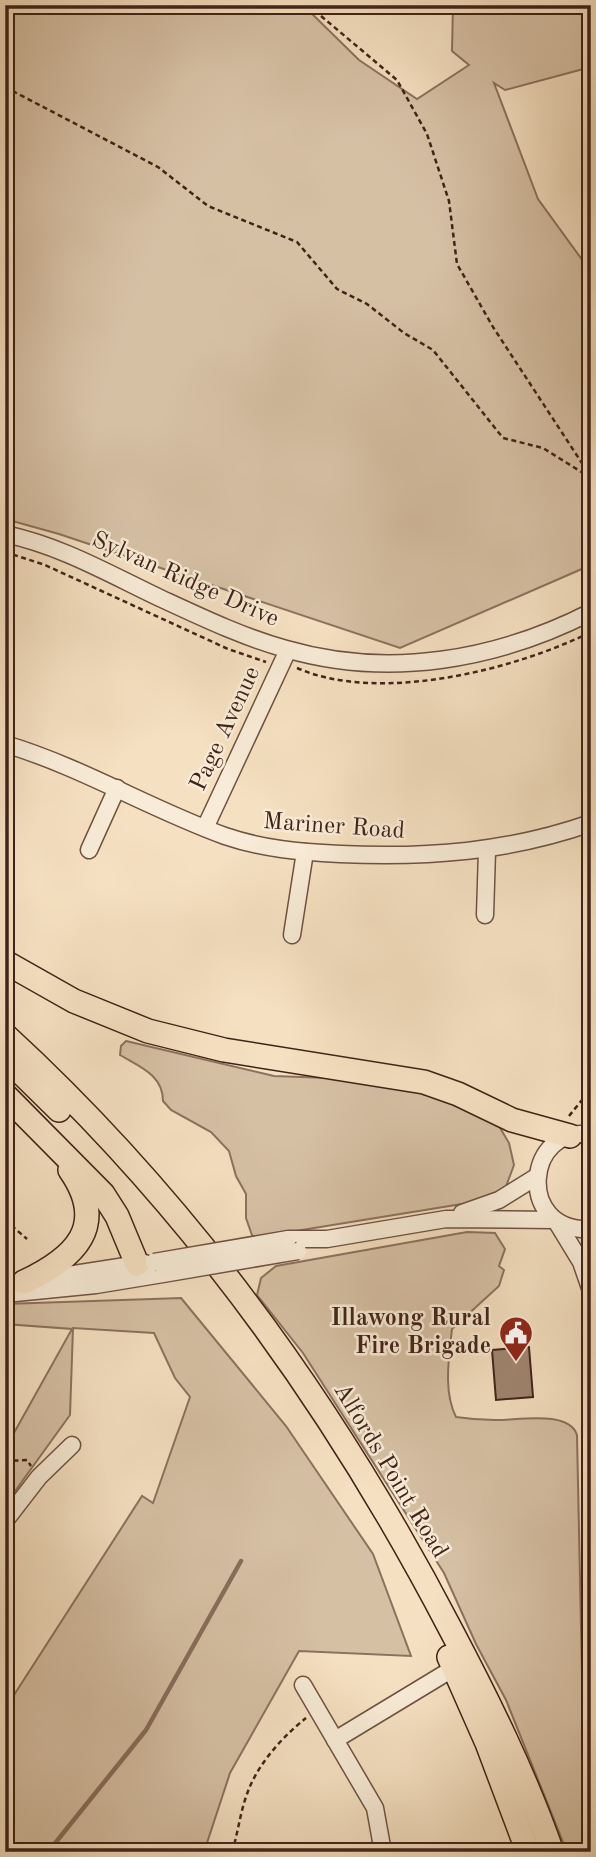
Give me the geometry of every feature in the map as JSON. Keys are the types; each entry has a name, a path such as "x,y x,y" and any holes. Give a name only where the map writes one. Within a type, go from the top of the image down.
{"highway":[{"path":"5,962 74,1001 148,1031 224,1050 424,1082 458,1094 526,1125 584,1134"},
{"name":"Alfords Point Road","path":"5,1035 99,1129 178,1217 261,1321 327,1415 400,1534 460,1646 506,1737 552,1852"},
{"name":"Alfords Point Road","path":"5,1057 135,1189 262,1348 360,1496 454,1668 528,1852"},
{"path":"5,1095 103,1194 152,1269"},
{"path":"11,1286 67,1258 79,1243 86,1226 87,1207 81,1187 53,1145"}],"street":[{"name":"Sylvan Ridge Drive","path":"5,534 55,548 237,632 288,650 378,664 466,656 522,643 591,612"},
{"name":"Page Avenue","path":"205,828 288,650"},
{"name":"Mariner Road","path":"5,744 117,788 205,828 264,847 304,852 418,856 487,851 545,838 591,823"},
{"path":"89,850 117,788"},
{"path":"485,915 487,851"},
{"path":"292,935 304,852"},
{"path":"584,1134 547,1152 536,1177 537,1194 581,1262 591,1291"},
{"path":"446,1219 499,1200 536,1177"},
{"path":"11,1286 152,1269 446,1219 556,1220 568,1227 591,1229"},
{"path":"5,1521 39,1476 72,1445"},
{"path":"335,1740 454,1668"},
{"path":"303,1685 374,1808 383,1852"}],"path":[{"path":"308,5 397,80 427,134 449,201 457,264 493,327 591,477"},
{"path":"5,87 158,167 208,205 297,242 337,289 367,304 404,333 433,350 464,393 503,438 542,448 591,477"},
{"path":"5,1220 27,1239"},
{"path":"5,1461 27,1460 39,1476"},
{"path":"232,1852 247,1793 257,1772 291,1730 318,1708"}],"shaded area":[{"path":"5,5 303,5 359,60 417,99 469,65 452,51 453,5 591,5 591,67 505,90 494,83 538,199 591,272 591,565 400,648 59,534 5,519"},
{"path":"126,1041 274,1076 329,1078 431,1093 499,1126 509,1143 514,1165 505,1189 468,1203 253,1238 246,1218 246,1194 236,1176 229,1151 211,1132 171,1110 163,1101 155,1078 120,1055 121,1046"},
{"path":"467,1232 495,1233 505,1249 499,1266 504,1270 499,1286 452,1329 448,1385 456,1417 490,1420 553,1419 572,1427 577,1435 582,1674 591,1735 591,1852 567,1852 506,1700 476,1644 444,1573 303,1353 257,1295 261,1278 276,1266"},
{"path":"181,1298 286,1426 373,1554 411,1656 299,1651 230,1773 204,1852 5,1852 5,1709 142,1496 153,1503 190,1397 175,1378 154,1333 73,1328 70,1415 5,1505 5,1449 72,1329 5,1324 5,1304"}],"building":[{"path":"529,1347 533,1397 496,1400 492,1350"}],"waterway":[{"path":"48,1852 146,1730 241,1561"}],"place":[{"name":"Illawong Rural Fire Brigade","path":"516,1363"}]}
